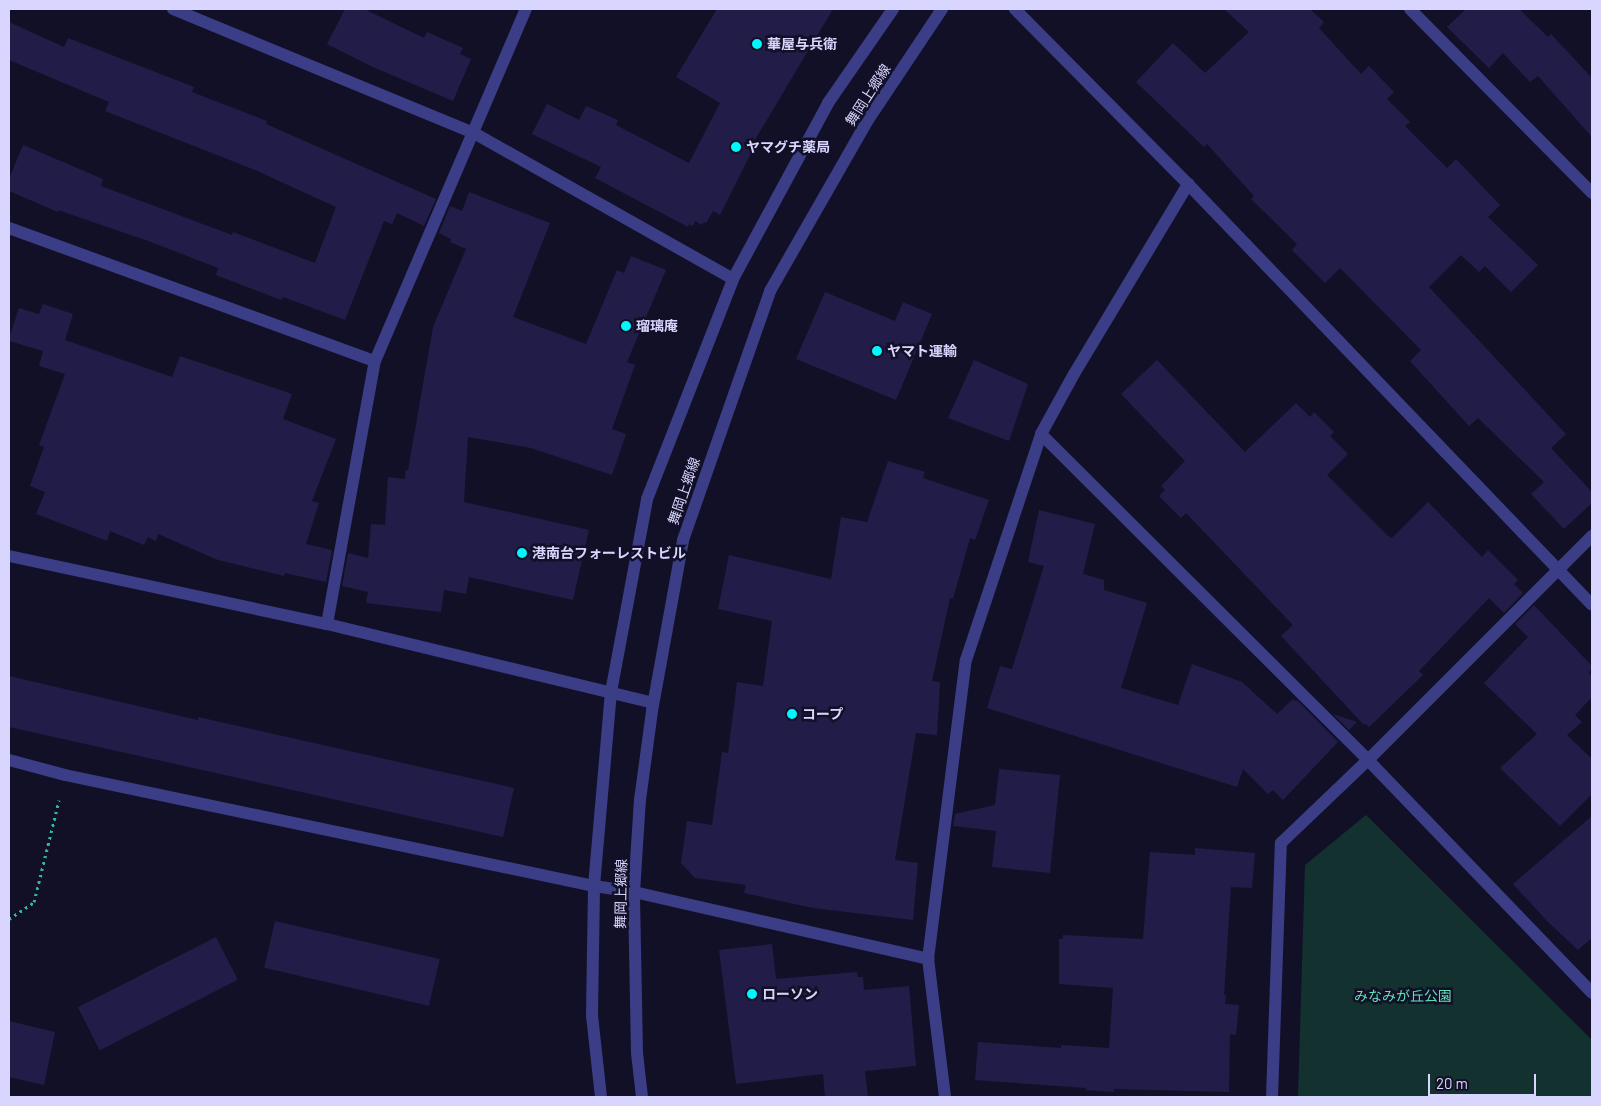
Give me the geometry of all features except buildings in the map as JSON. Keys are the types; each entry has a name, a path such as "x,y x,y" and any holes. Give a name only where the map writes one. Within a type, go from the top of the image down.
{"street":[{"path":"173,9 474,133 733,279"},
{"path":"327,624 375,361 526,9"},
{"name":"舞岡上郷線","path":"601,1097 592,1015 594,886 611,692 647,499 733,279 828,103 893,9"},
{"name":"舞岡上郷線","path":"642,1097 637,1052 634,892 640,800 653,703 683,540 770,291 868,120 942,9"},
{"path":"1015,9 1188,184 1592,605"},
{"path":"1410,9 1592,193"},
{"path":"945,1097 928,958 966,660 1041,434 1074,374 1188,184"},
{"path":"9,228 375,361"},
{"path":"1041,434 1368,760 1592,993"},
{"path":"1272,1097 1282,843 1368,760 1592,536"},
{"path":"9,556 327,624 653,703"},
{"path":"9,760 64,775 594,886 634,892 928,958"}],"path":[{"path":"9,919 34,902 64,775"}],"green space":[{"name":"みなみが丘公園","path":"1366,815 1592,1040 1592,1094 1589,1097 1298,1097 1305,865"}],"place":[{"name":"華屋与兵衛","path":"757,44"},
{"name":"ヤマグチ薬局","path":"736,147"},
{"name":"瑠璃庵","path":"626,326"},
{"name":"ヤマト運輸","path":"877,351"},
{"name":"港南台フォーレストビル","path":"522,553"},
{"name":"コープ","path":"792,714"},
{"name":"ローソン","path":"752,994"}]}
